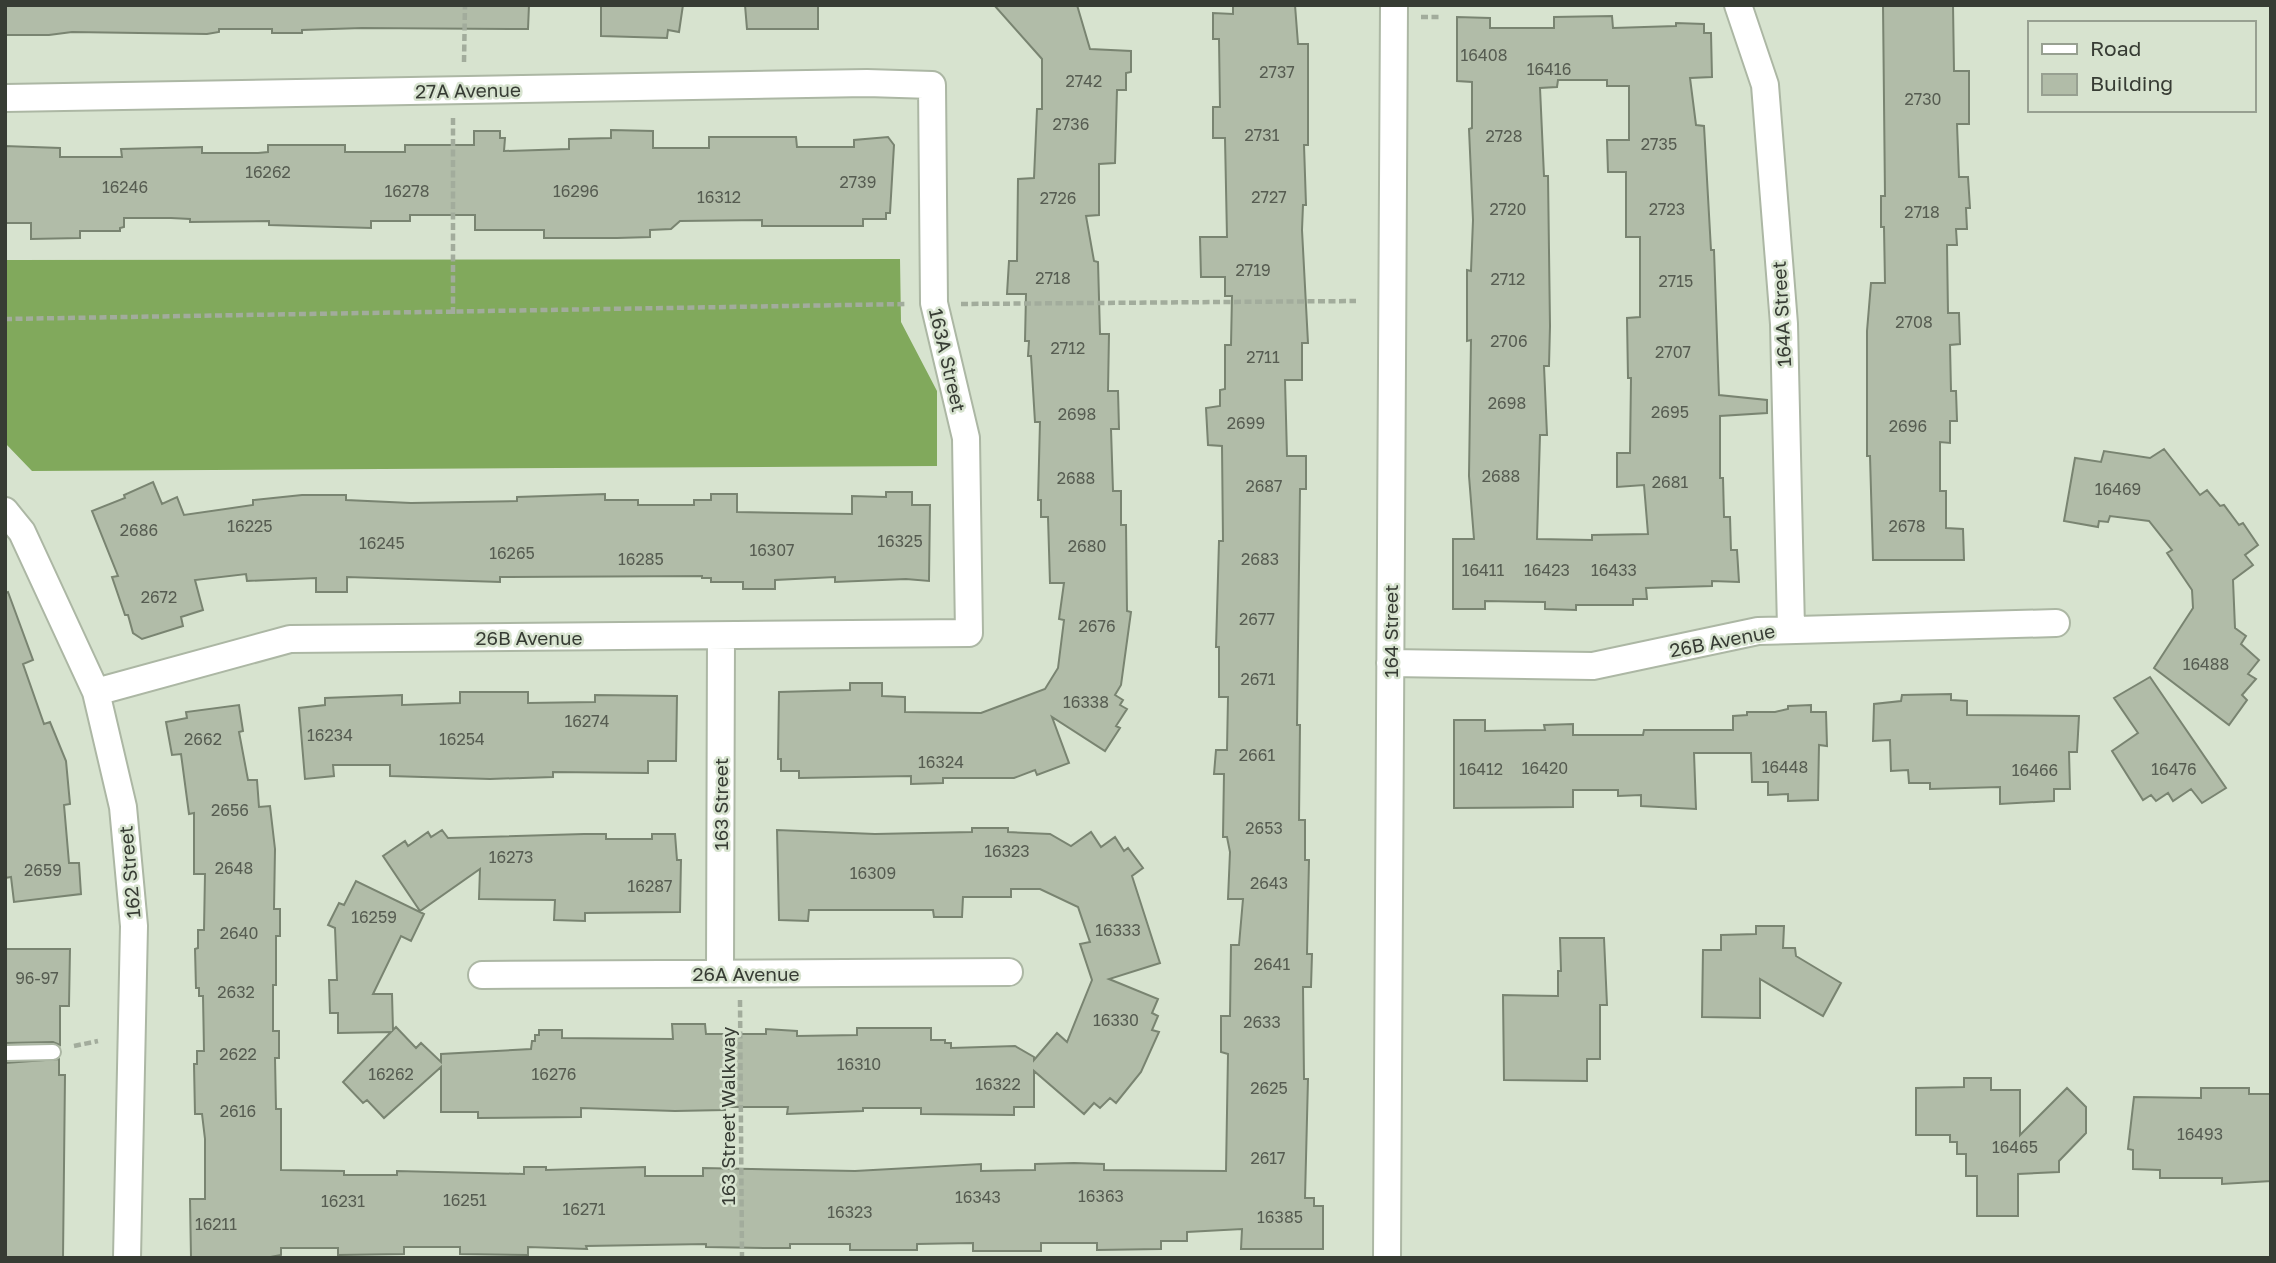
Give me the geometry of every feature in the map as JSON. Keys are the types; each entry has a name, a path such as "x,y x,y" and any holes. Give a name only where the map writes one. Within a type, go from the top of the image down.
{"street":[{"name":"164A Street","path":"1738,5 1765,85 1784,324 1791,628"},
{"name":"164 Street","path":"1387,1258 1390,663 1405,11"},
{"name":"27A Avenue","path":"5,98 867,83 932,85"},
{"name":"163A Street","path":"932,85 934,303 967,438 970,633"},
{"name":"162 Street","path":"5,511 22,532 96,692 124,807 134,926 127,1258"},
{"name":"26B Avenue","path":"1390,663 1593,666 1758,631 1791,628 2056,623"},
{"name":"26B Avenue","path":"96,692 290,639 970,633"},
{"name":"163 Street","path":"721,636 730,973"},
{"name":"26A Avenue","path":"482,975 1009,972"}],"lane":[{"path":"5,1053 53,1052"}],"path":[{"path":"465,5 466,58"},
{"path":"1405,11 1441,18"},
{"path":"453,123 453,314"},
{"path":"5,319 453,314 934,303 1356,301"},
{"name":"163 Street Walkway","path":"730,973 742,1258"}],"green space":[{"path":"900,259 901,322 937,391 937,466 32,471 5,443 5,260"}],"building":[{"path":"5,5 529,5 528,29 362,28 272,33 272,29 219,29 219,32 207,34 72,32 6,35"},
{"path":"601,5 683,5 679,32 668,30 667,38 601,36"},
{"path":"745,5 818,5 818,29 747,29"},
{"path":"994,5 1077,5 1090,49 1131,51 1131,72 1126,73 1126,90 1117,90 1115,163 1099,164 1099,215 1086,216 1094,261 1098,262 1100,334 1109,334 1108,391 1118,391 1119,429 1111,429 1113,491 1121,491 1121,525 1126,525 1127,611 1131,612 1121,685 1115,695 1123,700 1120,705 1127,709 1116,726 1120,728 1105,751 1052,717 1069,763 1037,775 1035,770 1014,778 943,778 943,783 911,784 911,776 799,778 799,771 781,771 781,759 778,759 779,692 850,690 850,683 882,683 882,696 905,697 905,712 981,713 1045,689 1058,668 1064,620 1059,619 1064,583 1050,583 1048,517 1041,517 1041,500 1038,500 1040,422 1035,422 1031,356 1028,356 1029,341 1025,341 1026,294 1007,294 1009,261 1017,261 1018,179 1034,178 1037,109 1042,109 1042,59"},
{"path":"1233,5 1295,5 1298,44 1308,44 1308,145 1304,145 1306,205 1303,205 1302,230 1308,343 1302,343 1302,380 1285,380 1287,456 1306,456 1306,489 1300,489 1297,725 1300,725 1299,820 1305,820 1305,860 1309,860 1307,954 1312,954 1311,987 1303,987 1304,1079 1308,1079 1305,1198 1314,1198 1314,1206 1323,1206 1323,1249 1241,1249 1242,1229 1187,1232 1187,1241 1161,1241 1161,1249 1097,1250 1097,1243 1041,1243 1041,1251 973,1251 973,1243 917,1244 917,1250 850,1250 850,1244 790,1244 790,1248 764,1248 706,1247 706,1244 586,1246 587,1249 528,1247 528,1255 460,1254 460,1247 404,1247 404,1254 338,1255 338,1248 281,1248 281,1255 265,1258 191,1257 190,1199 205,1199 205,1139 202,1114 195,1114 194,1064 197,1064 197,1051 204,1051 203,996 199,996 199,988 196,988 195,949 198,948 198,930 204,930 205,874 194,874 194,813 189,814 181,754 172,755 166,722 187,718 186,712 239,705 243,731 239,732 248,780 257,780 259,807 270,806 275,849 274,909 280,909 280,936 276,936 273,1031 279,1031 279,1058 275,1058 276,1109 281,1109 281,1170 344,1171 344,1175 397,1175 397,1171 524,1174 524,1167 546,1167 546,1170 645,1167 645,1176 703,1176 703,1168 855,1171 981,1164 981,1171 1035,1170 1035,1164 1074,1163 1104,1164 1104,1170 1226,1171 1228,1054 1221,1052 1221,1016 1230,1016 1231,945 1239,945 1243,899 1228,899 1230,852 1227,837 1223,837 1224,774 1214,774 1216,750 1227,750 1228,697 1219,697 1219,647 1216,647 1219,541 1223,541 1222,446 1208,445 1206,408 1220,406 1220,390 1225,389 1225,345 1231,345 1232,296 1225,296 1225,277 1201,277 1200,237 1227,237 1225,138 1213,138 1213,107 1220,107 1219,39 1213,39 1213,13 1233,14"},
{"path":"1883,5 1953,5 1954,71 1969,71 1969,124 1957,124 1959,177 1968,177 1970,208 1966,208 1967,229 1956,229 1957,245 1947,245 1948,313 1959,313 1960,344 1950,345 1951,391 1956,391 1957,421 1950,421 1950,443 1940,442 1940,491 1946,491 1946,528 1963,529 1964,560 1873,560 1870,456 1867,456 1867,331 1871,283 1885,283 1884,227 1881,227 1881,196 1885,196"},
{"path":"1612,16 1613,28 1676,26 1676,23 1704,24 1704,33 1711,33 1712,77 1690,78 1696,125 1704,126 1711,250 1714,250 1719,395 1767,400 1767,413 1720,416 1720,478 1723,478 1724,517 1730,517 1731,550 1737,550 1739,582 1712,581 1712,586 1646,588 1647,599 1633,599 1633,605 1576,605 1576,610 1545,609 1545,602 1485,601 1485,609 1453,609 1453,539 1474,539 1469,476 1471,340 1467,341 1467,270 1471,271 1473,220 1469,129 1472,128 1472,82 1457,81 1457,17 1490,18 1490,28 1554,28 1554,17","holes":["1558,80 1607,80 1607,86 1629,86 1629,140 1607,140 1608,172 1626,172 1626,237 1640,237 1640,317 1627,318 1628,378 1631,378 1630,453 1617,453 1617,487 1644,485 1648,534 1592,535 1592,540 1537,539 1540,435 1547,435 1544,366 1549,366 1550,326 1548,176 1544,176 1540,88 1557,87"]},
{"path":"611,130 653,131 653,148 709,148 709,137 796,137 797,147 854,147 854,140 888,137 894,145 890,213 886,213 886,219 863,219 863,226 762,226 762,220 680,221 671,229 650,230 650,237 617,238 544,238 544,230 475,230 475,215 410,215 410,221 371,221 371,228 269,225 269,221 190,222 190,219 124,218 124,227 120,228 120,231 80,231 80,238 31,239 31,223 5,223 5,146 60,148 60,157 122,157 121,149 202,147 202,153 258,153 268,152 268,145 345,145 345,152 405,152 405,145 474,145 474,131 500,131 500,138 505,138 504,151 569,149 569,139 611,138"},
{"path":"2164,449 2200,495 2207,490 2220,506 2224,505 2239,525 2243,523 2258,545 2245,555 2253,565 2233,580 2235,628 2246,636 2241,644 2259,660 2248,674 2256,679 2242,695 2247,700 2229,725 2154,668 2193,608 2192,590 2167,553 2172,550 2149,521 2110,516 2108,522 2099,521 2098,527 2064,521 2075,458 2101,462 2104,451 2150,458"},
{"path":"153,482 162,504 177,497 184,515 253,505 253,500 302,495 346,495 346,500 411,503 517,501 517,497 605,494 605,500 638,500 638,505 694,505 694,500 711,500 711,494 737,494 737,512 852,514 852,496 886,497 886,492 912,492 912,505 930,505 929,581 906,579 835,582 835,577 775,580 775,589 743,589 743,582 711,582 711,578 702,576 500,577 500,582 347,577 347,592 316,592 316,578 247,581 246,574 195,580 203,610 181,617 183,626 142,639 133,633 128,615 125,615 112,577 118,576 92,511 125,498 124,495"},
{"path":"8,592 33,660 23,664 44,724 50,722 66,761 70,804 64,805 69,863 79,863 81,894 14,902 11,877 5,878 5,593"},
{"path":"2150,677 2226,788 2202,803 2191,789 2173,801 2168,793 2156,801 2151,795 2143,800 2112,751 2138,733 2114,698"},
{"path":"460,692 528,692 528,703 595,702 595,695 677,696 676,761 648,761 648,773 553,772 553,777 490,779 390,776 390,765 333,765 334,776 305,779 299,708 325,705 325,698 402,695 402,705 460,703"},
{"path":"1951,694 1951,700 1967,701 1967,715 2079,716 2077,752 2069,752 2070,789 2054,789 2054,801 2000,804 2000,787 1930,789 1930,783 1909,783 1908,770 1891,771 1890,740 1873,741 1874,704 1901,701 1902,695"},
{"path":"1811,705 1811,712 1826,712 1827,746 1819,745 1818,800 1788,801 1788,794 1768,795 1768,782 1752,782 1751,753 1694,753 1696,809 1641,806 1641,795 1618,796 1618,790 1573,790 1573,807 1454,808 1454,720 1485,720 1485,731 1545,730 1544,725 1573,724 1573,735 1643,735 1644,730 1733,730 1733,716 1747,715 1747,712 1775,712 1788,709 1788,706"},
{"path":"972,828 1008,828 1008,832 1050,834 1071,846 1091,832 1101,847 1115,837 1124,851 1128,848 1143,868 1132,876 1160,963 1109,979 1158,999 1152,1013 1158,1016 1152,1030 1159,1032 1141,1072 1116,1103 1110,1098 1100,1108 1094,1103 1084,1114 1034,1071 1034,1107 1014,1107 1014,1115 921,1114 921,1108 863,1108 863,1111 787,1114 788,1107 725,1107 725,1110 675,1111 581,1108 581,1117 478,1118 478,1112 441,1112 441,1067 384,1118 367,1100 363,1103 343,1082 391,1032 338,1033 338,1013 330,1013 329,980 337,980 335,928 328,925 339,903 344,905 356,881 424,914 411,941 401,936 373,994 392,994 393,1030 396,1027 416,1048 421,1043 441,1062 441,1054 531,1049 532,1041 535,1041 535,1035 539,1035 539,1030 562,1030 562,1038 673,1039 672,1024 705,1024 706,1034 766,1034 766,1029 797,1031 797,1036 857,1035 857,1028 931,1028 931,1040 945,1040 945,1043 951,1043 951,1048 1015,1046 1034,1057 1034,1060 1057,1033 1067,1042 1092,980 1080,944 1090,942 1078,907 1040,889 1011,889 1011,897 963,897 962,917 934,917 933,910 809,910 808,921 779,920 777,830 875,834 972,832"},
{"path":"442,830 448,838 606,834 606,839 652,839 652,834 675,834 677,860 681,860 680,912 585,913 585,921 554,920 555,900 479,899 480,869 420,911 383,856 405,841 408,846 428,832 431,837"},
{"path":"1756,926 1784,926 1783,948 1795,948 1796,956 1841,983 1823,1016 1760,979 1760,1018 1702,1017 1703,950 1721,950 1721,935 1756,934"},
{"path":"1560,938 1604,938 1607,1005 1600,1005 1600,1059 1587,1059 1587,1081 1504,1080 1503,995 1558,996 1558,971 1561,971"},
{"path":"5,949 70,949 69,1006 60,1006 60,1045 53,1042 5,1043"},
{"path":"59,1059 59,1075 65,1075 63,1258 5,1258 5,1063"},
{"path":"1964,1078 1991,1078 1991,1090 2020,1090 2020,1135 2067,1088 2086,1107 2086,1133 2059,1161 2059,1172 2018,1174 2018,1216 1977,1216 1977,1176 1966,1176 1966,1154 1957,1154 1957,1142 1950,1142 1950,1135 1916,1135 1916,1088 1964,1087"},
{"path":"2201,1088 2249,1088 2249,1094 2271,1094 2271,1181 2222,1184 2222,1178 2160,1178 2160,1170 2133,1169 2133,1150 2128,1149 2134,1097 2201,1098"}]}
